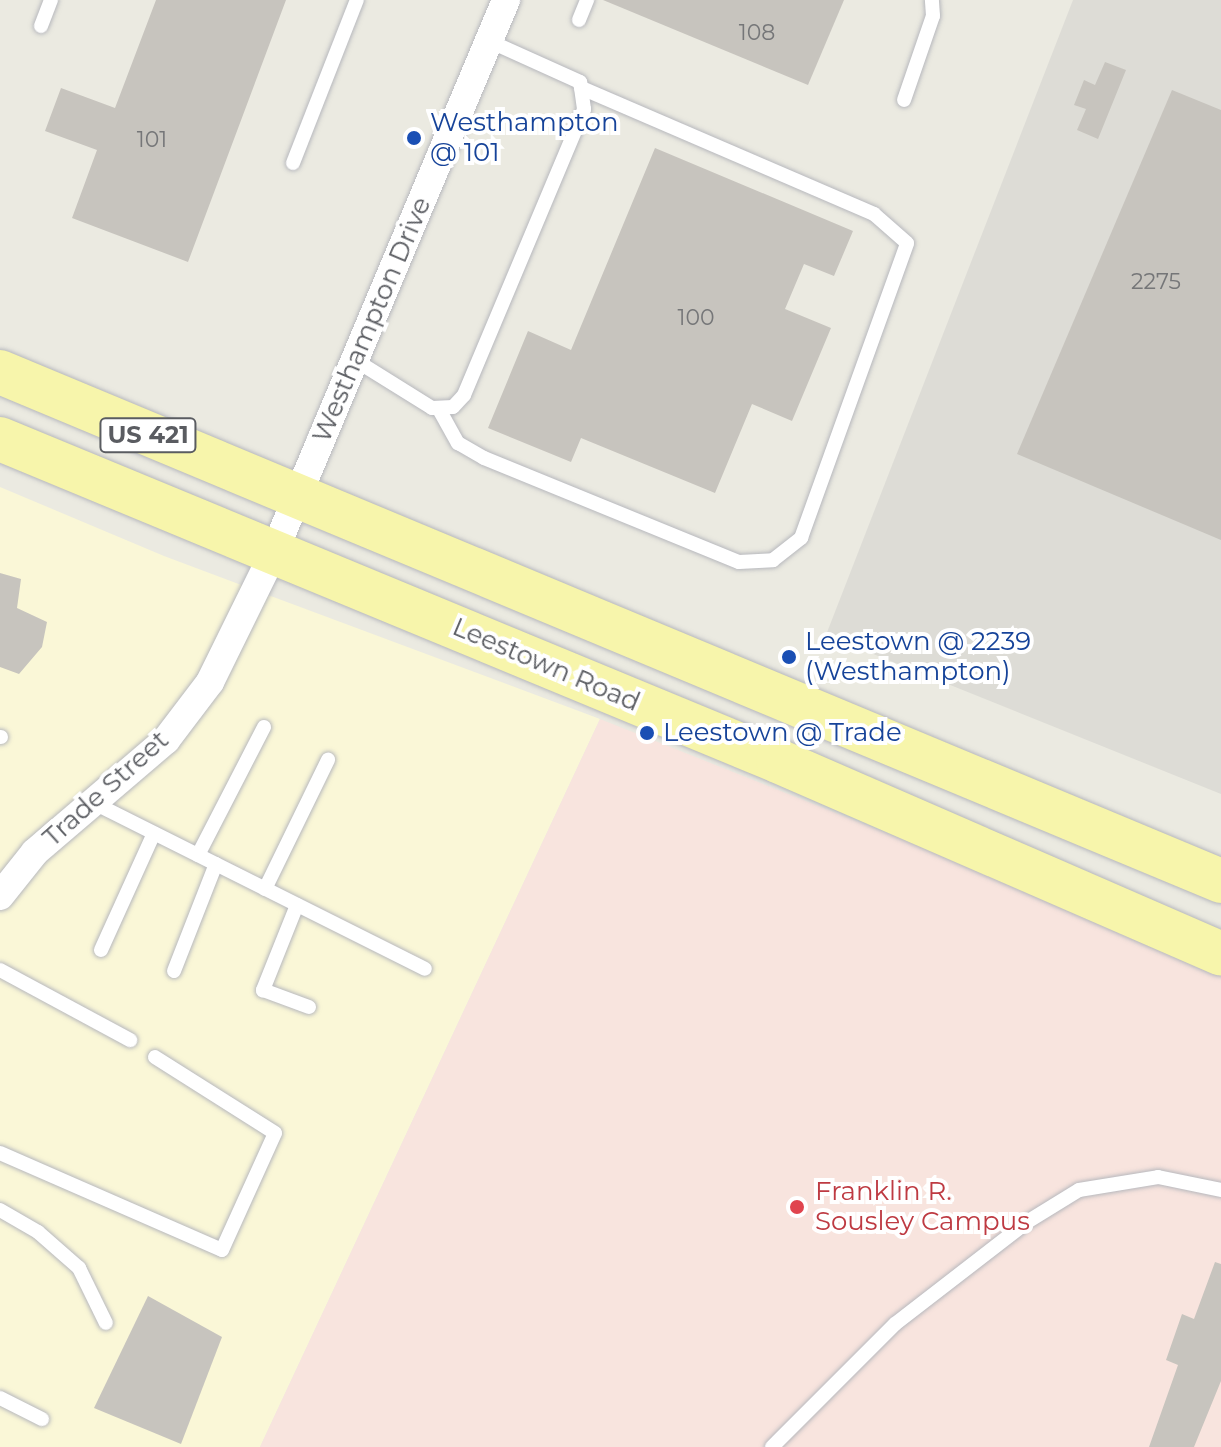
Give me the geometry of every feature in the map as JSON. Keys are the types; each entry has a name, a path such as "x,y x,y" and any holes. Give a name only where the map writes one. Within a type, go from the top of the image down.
{"main road":[{"name":"US 421","path":"0,372 297,499 1221,881"},
{"name":"Leestown Road","path":"0,439 1221,954"}],"street":[{"name":"Westhampton Drive","path":"274,552 506,0"},
{"name":"Trade Street","path":"0,896 35,852 166,740 210,682 274,552"}],"lane":[{"path":"41,26 51,0"},
{"path":"293,163 357,0"},
{"path":"579,20 587,0"},
{"path":"904,100 933,16 932,0"},
{"path":"355,360 440,411 458,443 484,458 739,562 773,560 801,538 907,243 874,214 581,88 564,72 489,41"},
{"path":"440,411 464,395 584,109 581,88"},
{"path":"198,855 264,727"},
{"path":"265,889 328,760"},
{"path":"94,803 425,969"},
{"path":"101,950 154,833"},
{"path":"174,971 216,864"},
{"path":"297,905 263,990 309,1007"},
{"path":"0,970 130,1040"},
{"path":"0,1153 222,1250 275,1133 155,1057"},
{"path":"772,1447 895,1324 1027,1222 1079,1190 1158,1177 1221,1190"},
{"path":"0,1210 38,1232 79,1268 106,1323"},
{"path":"0,1398 42,1419"}],"shaded area":[{"path":"1073,0 1221,0 1221,794 826,635"},
{"path":"0,487 164,556 600,719 260,1447 0,1447"},
{"name":"Franklin R. Sousley Campus","path":"600,719 1221,966 1221,1447 260,1447"}],"building":[{"path":"156,0 286,0 188,262 72,218 97,150 45,131 61,88 115,108"},
{"path":"603,0 844,0 808,85"},
{"path":"1105,62 1126,70 1098,139 1077,130 1086,109 1074,105 1084,80 1095,85"},
{"path":"1172,90 1221,110 1221,540 1017,454"},
{"path":"655,148 853,231 834,276 804,264 785,309 831,328 792,421 752,404 715,493 581,438 571,462 488,428 528,331 571,350"},
{"path":"0,573 21,579 17,608 47,622 42,647 19,674 0,667"},
{"path":"1215,1262 1221,1264 1221,1381 1194,1447 1149,1447 1178,1365 1166,1360 1182,1314 1194,1319"},
{"path":"148,1296 222,1337 181,1444 94,1408"}],"place":[{"name":"Westhampton @ 101","path":"414,138"},
{"name":"Leestown @ 2239 (Westhampton)","path":"789,657"},
{"name":"Leestown @ Trade","path":"647,733"},
{"name":"Franklin R. Sousley Campus","path":"797,1207"}]}
